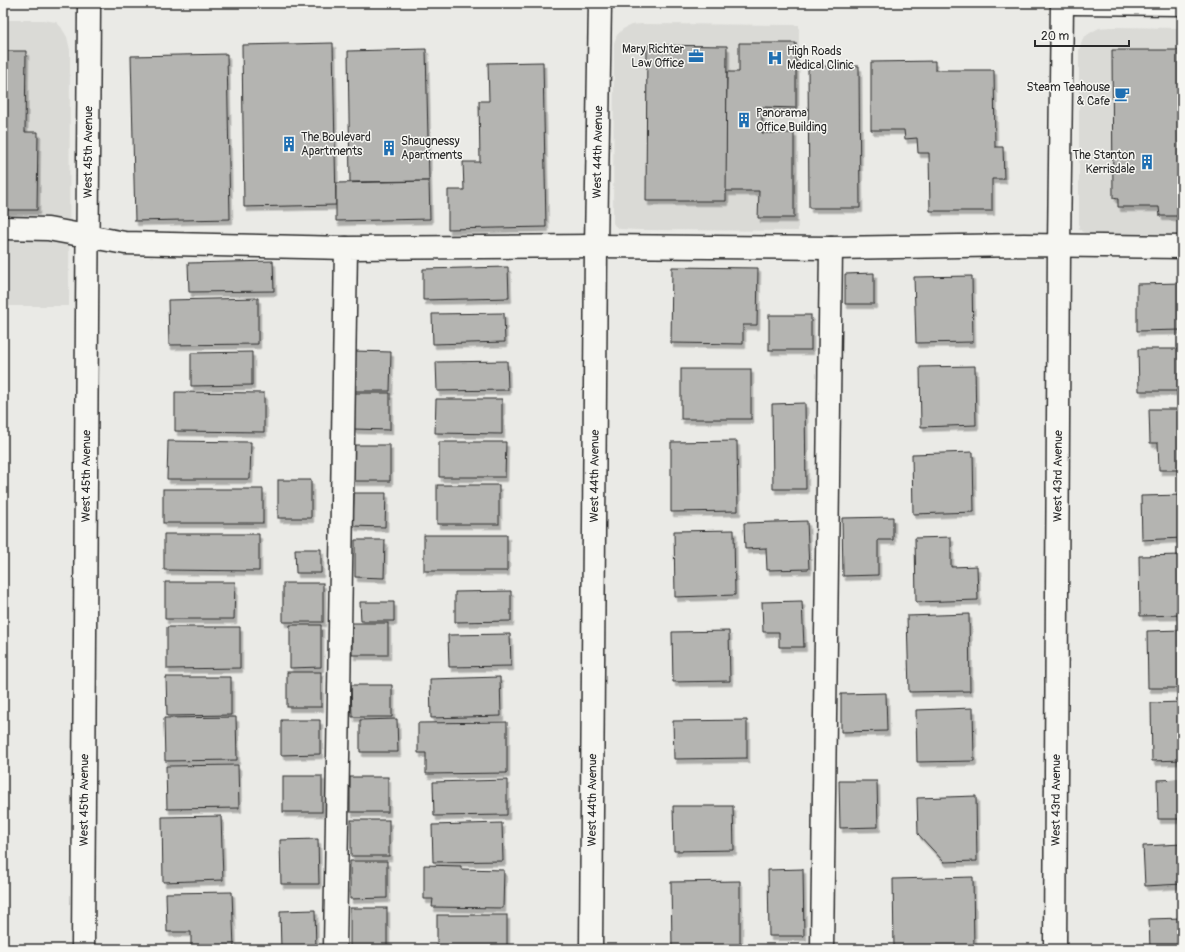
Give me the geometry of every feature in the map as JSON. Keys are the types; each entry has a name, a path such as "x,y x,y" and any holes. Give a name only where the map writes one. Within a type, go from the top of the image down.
{"street":[{"name":"West 45th Avenue","path":"82,949 89,3"},
{"name":"West 44th Avenue","path":"591,949 596,246 600,3"},
{"name":"West 43rd Avenue","path":"1055,949 1059,246 1062,3"},
{"path":"1074,3 1182,4"},
{"path":"3,228 48,229 125,243 346,248 596,246 831,248 1024,245 1182,247"},
{"path":"335,949 346,248"},
{"path":"822,949 831,248"}],"shaded area":[{"path":"3,20 43,20 56,22 67,37 70,50 69,306 3,306"},
{"path":"631,25 799,25 798,231 638,230 620,229 615,226 613,223 614,43 617,35 623,29"},
{"path":"1099,28 1182,28 1182,236 1108,236 1087,234 1082,232 1079,228 1079,50 1083,38"}],"building":[{"name":"The Boulevard Apartments","path":"333,43 336,205 244,207 242,45"},
{"name":"Panorama Office Building","path":"739,43 796,43 796,108 762,107 762,133 794,133 794,218 758,218 759,191 725,191 727,72 739,72"},
{"path":"647,45 727,46 726,201 646,201"},
{"name":"Shaugnessy Apartments","path":"426,49 429,181 350,182 348,51"},
{"name":"The Stanton Kerrisdale","path":"1112,50 1182,50 1182,216 1160,216 1159,207 1118,207 1118,199 1113,198"},
{"path":"3,51 26,51 25,132 38,132 37,210 3,210"},
{"path":"227,54 230,219 135,221 131,56"},
{"path":"935,61 935,70 994,70 995,147 1003,147 1004,179 992,179 992,211 930,211 929,153 918,153 917,138 905,139 904,130 871,130 871,62"},
{"path":"543,62 546,227 448,229 448,190 464,190 463,162 480,162 479,101 489,101 488,63"},
{"path":"808,66 859,66 860,208 809,208"},
{"path":"429,181 430,219 336,221 336,183"},
{"path":"273,261 274,291 189,292 188,263"},
{"path":"508,267 509,298 423,300 423,269"},
{"path":"672,267 758,268 757,325 743,325 743,344 671,343"},
{"path":"874,273 874,304 845,304 845,274"},
{"path":"972,276 973,342 916,343 914,277"},
{"path":"1182,283 1182,330 1137,331 1137,284"},
{"path":"258,298 258,344 169,345 168,300"},
{"path":"504,313 505,342 433,344 432,314"},
{"path":"769,315 811,315 811,350 769,350"},
{"path":"1138,349 1182,349 1182,391 1139,391"},
{"path":"355,351 391,352 390,391 354,391"},
{"path":"252,352 252,385 191,386 191,353"},
{"path":"507,361 508,390 437,391 436,362"},
{"path":"975,366 976,425 921,427 920,367"},
{"path":"681,369 751,369 751,419 681,419"},
{"path":"175,392 264,393 264,432 175,431"},
{"path":"353,393 390,393 390,430 353,429"},
{"path":"436,399 502,399 502,434 435,433"},
{"path":"805,403 806,489 773,489 772,404"},
{"path":"1149,409 1182,409 1182,470 1159,470 1158,443 1150,443"},
{"path":"168,441 251,442 250,479 167,479"},
{"path":"737,441 738,511 671,512 671,442"},
{"path":"439,442 506,442 505,477 439,477"},
{"path":"354,445 390,445 390,481 353,481"},
{"path":"973,452 974,512 913,514 912,454"},
{"path":"278,480 311,480 311,518 278,518"},
{"path":"437,485 499,485 499,524 437,524"},
{"path":"163,489 263,489 263,523 163,523"},
{"path":"354,493 386,493 385,527 353,526"},
{"path":"1182,495 1182,538 1142,540 1141,496"},
{"path":"893,517 893,540 878,540 878,575 843,576 842,518"},
{"path":"807,521 809,569 767,570 766,548 745,549 744,523"},
{"path":"734,530 735,595 675,597 674,531"},
{"path":"164,534 259,534 259,571 164,570"},
{"path":"424,535 507,535 507,571 424,571"},
{"path":"951,537 951,567 977,566 978,600 916,602 915,538"},
{"path":"355,540 385,540 384,578 355,577"},
{"path":"295,549 321,549 321,573 296,573"},
{"path":"1182,555 1182,615 1140,616 1139,556"},
{"path":"165,582 235,582 234,619 165,619"},
{"path":"283,583 323,583 323,622 283,622"},
{"path":"511,591 511,621 455,622 455,592"},
{"path":"802,601 804,647 779,647 779,632 763,632 762,602"},
{"path":"360,602 394,602 394,621 361,621"},
{"path":"969,614 970,691 909,692 907,616"},
{"path":"352,623 388,623 388,655 352,655"},
{"path":"290,625 321,625 321,667 290,668"},
{"path":"167,627 240,627 240,668 167,669"},
{"path":"1182,630 1182,688 1148,688 1147,631"},
{"path":"729,631 730,681 673,682 672,632"},
{"path":"510,634 511,666 449,667 448,635"},
{"path":"287,672 321,672 321,707 287,707"},
{"path":"166,677 231,677 231,715 167,716"},
{"path":"500,677 501,716 431,718 430,679"},
{"path":"351,685 392,685 392,717 352,717"},
{"path":"886,693 887,731 841,732 841,694"},
{"path":"1182,702 1182,760 1152,761 1151,703"},
{"path":"973,708 974,761 917,762 916,710"},
{"path":"236,717 237,760 165,761 164,718"},
{"path":"397,719 398,752 360,752 360,720"},
{"path":"281,720 320,720 320,754 281,755"},
{"path":"747,720 747,758 674,759 673,721"},
{"path":"507,722 507,773 426,774 426,753 418,753 418,723"},
{"path":"238,765 239,808 167,809 166,766"},
{"path":"283,776 322,776 322,812 283,812"},
{"path":"350,777 388,777 388,812 350,812"},
{"path":"1182,779 1182,819 1158,819 1157,780"},
{"path":"507,780 507,815 434,816 433,782"},
{"path":"839,781 877,781 878,827 840,828"},
{"path":"976,796 977,861 944,862 918,834 917,798"},
{"path":"673,806 733,806 734,850 674,851"},
{"path":"221,816 223,880 163,882 162,817"},
{"path":"351,820 389,820 389,856 351,856"},
{"path":"502,823 503,861 433,862 432,825"},
{"path":"318,839 319,884 281,884 280,840"},
{"path":"1182,844 1182,884 1145,886 1143,846"},
{"path":"350,861 387,861 387,898 350,899"},
{"path":"424,865 461,866 461,869 504,870 503,908 432,907 433,899 424,899"},
{"path":"803,869 804,936 769,936 768,870"},
{"path":"973,877 974,949 894,949 893,879"},
{"path":"740,881 740,946 672,947 671,882"},
{"path":"232,892 234,949 218,949 218,946 191,947 191,932 167,932 166,893"},
{"path":"350,908 387,908 387,949 350,949"},
{"path":"315,910 316,949 281,949 280,911"},
{"path":"437,915 507,915 507,949 437,949"},
{"path":"1182,918 1182,949 1150,949 1149,919"}],"place":[{"name":"Mary Richter Law Office","path":"696,56"},
{"name":"High Roads Medical Clinic","path":"775,58"},
{"name":"Steam Teahouse & Cafe","path":"1122,94"},
{"name":"Panorama Office Building","path":"744,120"},
{"name":"The Boulevard Apartments","path":"289,144"},
{"name":"Shaugnessy Apartments","path":"389,148"},
{"name":"The Stanton Kerrisdale","path":"1147,162"}]}
